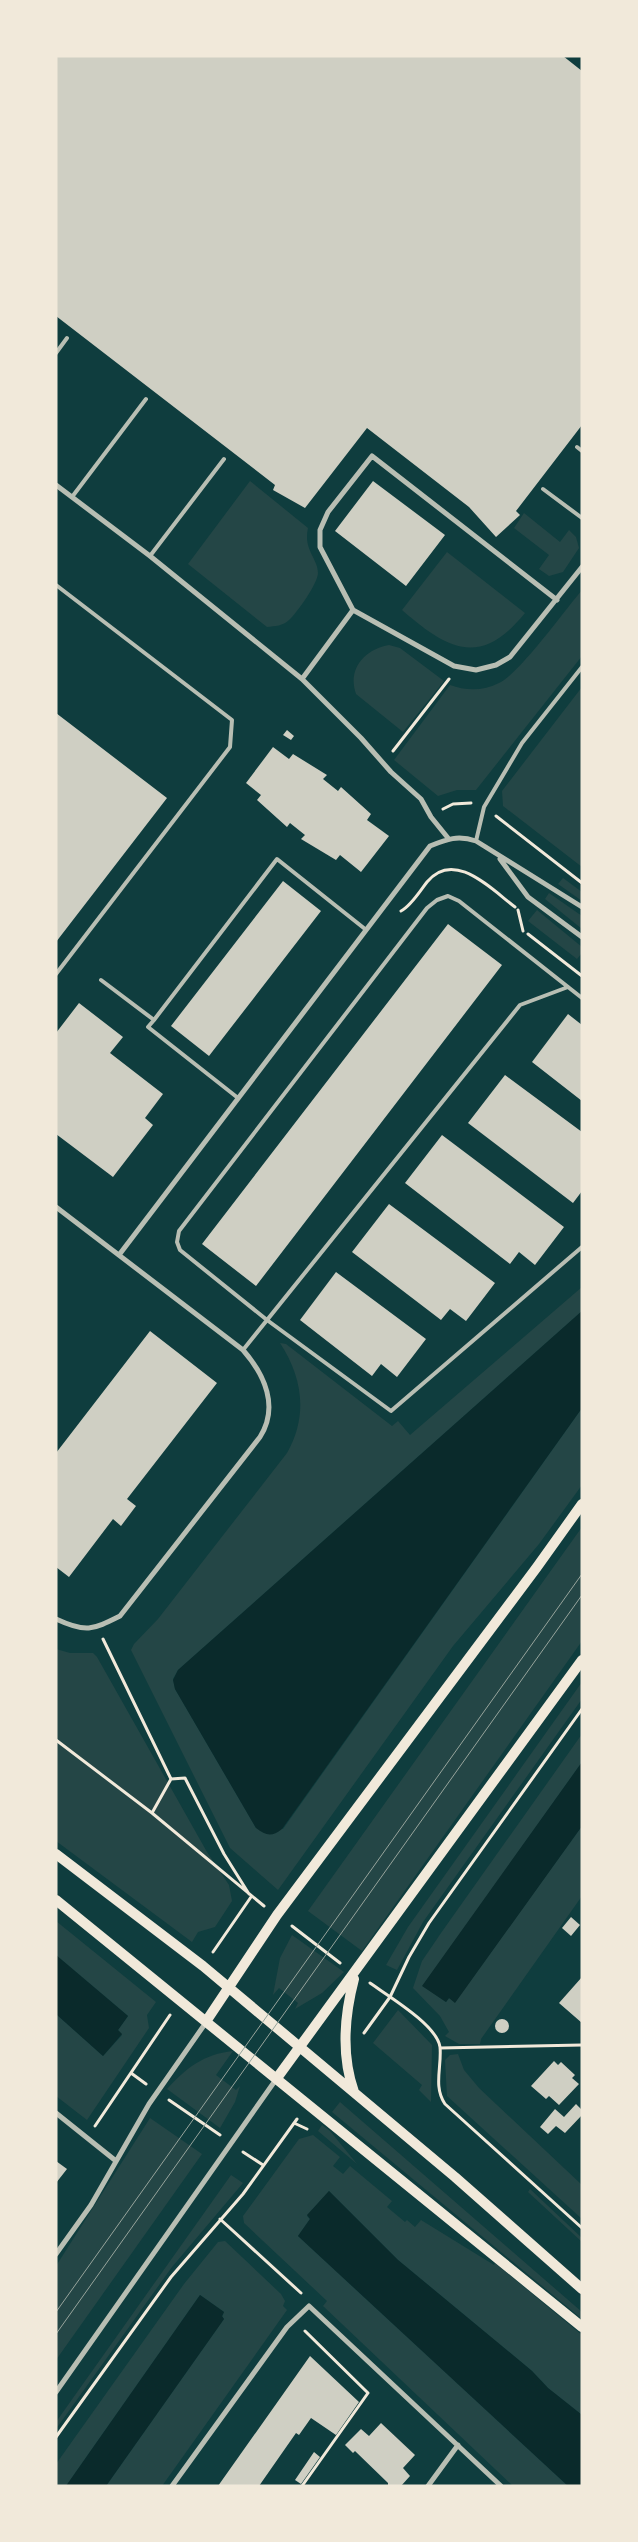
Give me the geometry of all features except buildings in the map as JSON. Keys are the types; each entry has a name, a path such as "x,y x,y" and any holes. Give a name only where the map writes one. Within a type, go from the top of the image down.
{"main road":[{"path":"207,2020 277,1915 582,1504"},
{"path":"278,2078 582,1660"},
{"path":"56,1854 229,1988 455,2177 582,2289"},
{"path":"56,1900 207,2020 582,2327"},
{"path":"354,2092 348,2075 346,2020 355,1973"}],"street":[{"path":"557,600 372,456 328,512 320,530 320,547 353,610 458,667 476,670 496,665 510,657 557,600 582,568"},
{"path":"56,485 150,556 302,679 384,764 421,799 431,817 448,838"},
{"path":"302,679 353,610"},
{"path":"119,1255 365,929 430,846 448,838 463,837 476,841 582,907"},
{"path":"499,856 528,897 582,938"},
{"path":"56,1207 244,1350 264,1378 269,1395 267,1426 120,1616 97,1627 77,1629 56,1619"},
{"path":"56,2254 90,2205 157,2092 207,2020"},
{"path":"56,2392 278,2078"},
{"path":"56,2113 116,2161"},
{"path":"172,2486 287,2326 309,2306 501,2486"},
{"path":"428,2486 458,2445"}],"lane":[{"path":"56,353 67,338"},
{"path":"72,497 146,399"},
{"path":"577,447 582,450"},
{"path":"150,556 224,460"},
{"path":"543,489 582,518"},
{"path":"56,585 232,720 230,747 56,974"},
{"path":"476,841 484,807 522,743 582,667"},
{"path":"238,1098 148,1028 154,1020 276,859 365,929"},
{"path":"582,998 459,901 448,896 437,900 427,908 179,1231 177,1242 180,1250 267,1320 391,1411 582,1247"},
{"path":"101,980 154,1020"},
{"path":"244,1350 520,1005 568,987"}],"path":[{"path":"384,764 458,667"},
{"path":"445,808 453,804 473,803 484,807 582,884"},
{"path":"518,910 522,929 582,976"},
{"path":"97,1627 171,1779"},
{"path":"390,1997 429,1923 582,1709"},
{"path":"56,1740 152,1813 251,1897 419,2020 437,2038 440,2048 438,2087 445,2104 582,2228"},
{"path":"171,1779 185,1778 224,1854 251,1897"},
{"path":"152,1813 171,1779"},
{"path":"440,2048 582,2045"},
{"path":"56,2437 171,2277 242,2194 263,2166 131,2073 88,2137"},
{"path":"220,2219 300,2293 309,2306"},
{"path":"294,2320 368,2393 302,2486"}],"shaded area":[{"path":"250,481 308,528 307,542 316,563 318,573 315,584 302,605 282,625 267,627 188,564"},
{"path":"524,513 560,542 569,530 576,537 579,548 563,572 549,576 539,569 549,555 514,528"},
{"path":"447,552 525,613 509,630 494,641 479,647 465,647 450,643 419,624 402,610"},
{"path":"582,590 582,656 476,790 457,790 438,796 394,760 450,685 469,689 481,689 493,686 508,677 542,641"},
{"path":"389,645 400,648 444,681 403,732 356,694 354,685 354,676 360,662 372,651"},
{"path":"582,687 582,867 503,806 502,791"},
{"path":"563,878 582,892 582,901 558,884"},
{"path":"549,893 582,916 582,929 545,899"},
{"path":"537,910 582,947 582,953 577,959 528,921"},
{"path":"582,1287 582,1311 178,1670 173,1679 175,1689 256,1828 283,1829 582,1408 582,1485 539,1544 453,1646 278,1890 230,1848 131,1650 134,1644 158,1619 287,1453 294,1439 300,1411 298,1383 288,1356 280,1343 286,1344 392,1426 398,1421 410,1435"},
{"path":"582,1311 582,1408 282,1829 272,1834 260,1831 256,1828 175,1689 173,1680 178,1670"},
{"path":"582,1527 582,1641 362,1951 308,1911"},
{"path":"56,1649 70,1653 93,1653 97,1657 207,1852 229,1885 232,1901 215,1927 198,1932 192,1942 56,1841"},
{"path":"582,1682 582,1699 423,1922 397,1970 386,1965 408,1927"},
{"path":"582,1734 582,1762 423,1986 446,2002 449,1998 455,2002 582,1826 582,1896 481,2039 480,2044 459,2044 445,2036 449,2032 440,2016 413,1988 422,1961"},
{"path":"582,1762 582,1826 455,2003 449,1998 446,2002 422,1986"},
{"path":"56,1921 156,2002 147,2015 149,2028 87,2120 56,2096 56,2014 103,2056 122,2035 118,2030 128,2016 56,1955"},
{"path":"292,1935 344,1972 322,1993 295,2009 298,2003 279,1988 273,1995 280,1958"},
{"path":"56,1955 128,2016 118,2030 122,2034 103,2056 56,2014"},
{"path":"398,2010 432,2045 431,2102 419,2090 422,2085 373,2043"},
{"path":"233,2051 216,2075 236,2090 240,2086 235,2102 220,2128 167,2089 196,2063 213,2055"},
{"path":"458,2054 464,2070 479,2088 582,2185 582,2219 447,2096 445,2060 450,2055"},
{"path":"340,2102 582,2312 582,2319 332,2112"},
{"path":"150,2118 202,2154 56,2360 56,2266"},
{"path":"322,2125 330,2131 357,2164 318,2131"},
{"path":"313,2135 340,2157 333,2166 343,2174 350,2166 392,2201 387,2207 405,2222 407,2220 415,2227 421,2220 494,2265 495,2263 582,2335 582,2415 398,2260 329,2191 307,2216 310,2219 298,2236 568,2486 513,2486 323,2306 327,2301 244,2223 243,2216 299,2139"},
{"path":"231,2175 243,2183 172,2267 56,2429 56,2422"},
{"path":"530,2189 582,2238 582,2242 528,2192"},
{"path":"329,2191 398,2260 582,2415 582,2486 568,2486 298,2236 310,2219 307,2215"},
{"path":"225,2241 281,2294 285,2301 283,2306 287,2310 162,2486 106,2486 224,2319 222,2317 224,2312 200,2295 66,2486 56,2486 56,2464 184,2284 218,2242"},
{"path":"200,2295 224,2312 222,2316 224,2319 106,2486 66,2486"}],"tram line":[{"path":"56,2312 582,1574"},
{"path":"56,2334 582,1595"}]}
